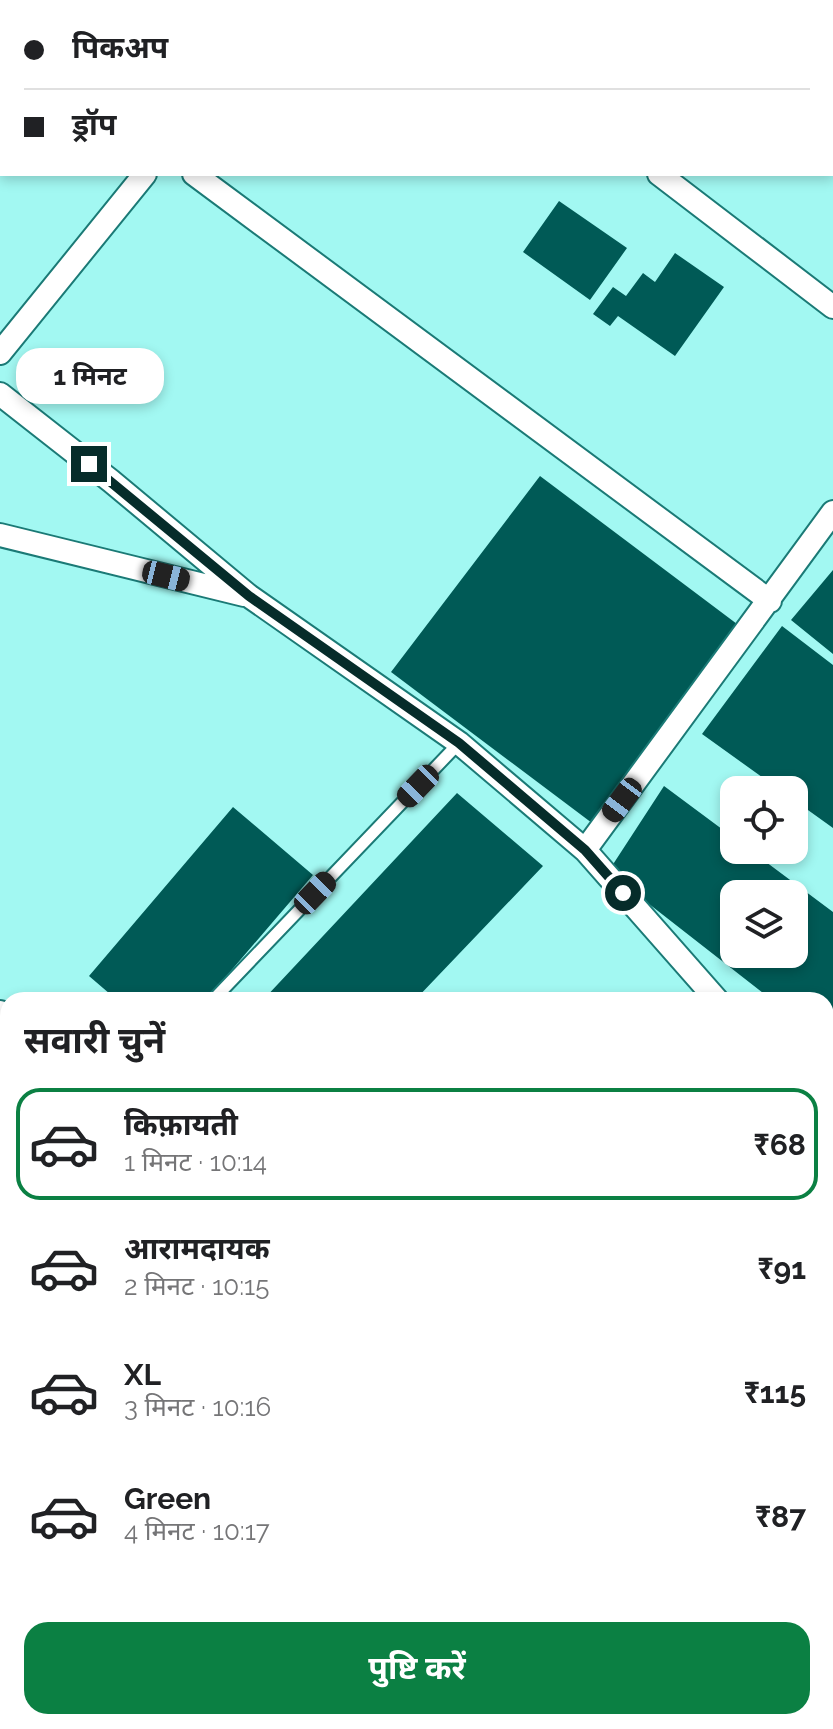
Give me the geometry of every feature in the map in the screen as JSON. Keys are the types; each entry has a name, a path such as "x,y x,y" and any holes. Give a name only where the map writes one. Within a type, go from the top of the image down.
{"street":[{"path":"0,353 143,176"},
{"path":"197,176 770,601"},
{"path":"662,176 833,307"},
{"path":"0,394 249,596 459,743 585,850 710,992"},
{"path":"585,850 833,512"},
{"path":"0,535 249,596"}],"lane":[{"path":"221,992 459,743"}],"building":[{"path":"559,201 627,248 590,300 523,252"},
{"path":"675,253 724,287 675,356 618,316 610,326 593,314 613,287 626,296 643,273 655,282"},
{"path":"540,476 741,627 592,823 391,672"},
{"path":"833,570 833,654 791,620"},
{"path":"782,626 833,665 833,828 808,810 808,776 760,776 702,734"},
{"path":"664,786 720,828 720,864 769,864 790,880 720,880 720,959 608,872"},
{"path":"457,793 543,866 423,992 270,992"},
{"path":"233,807 313,875 213,992 108,992 89,976"},
{"path":"808,893 833,912 833,992 762,992 731,968 808,968"}],"route":[{"path":"89,464 249,596 459,743 585,850 623,893"}]}
